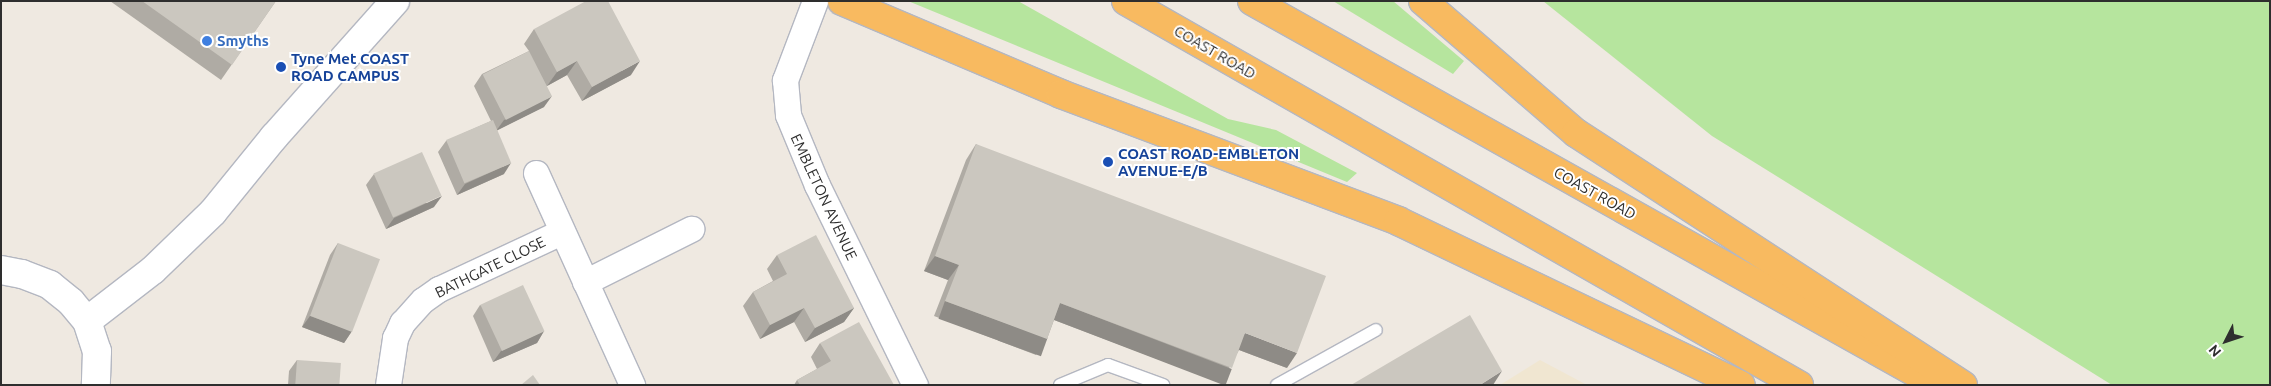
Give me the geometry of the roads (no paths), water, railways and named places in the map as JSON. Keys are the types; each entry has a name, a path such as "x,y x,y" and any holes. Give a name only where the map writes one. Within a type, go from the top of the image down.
{"highway":[{"path":"842,1 1061,94 1398,221 1741,385"},
{"name":"COAST ROAD","path":"1126,1 1799,385"},
{"name":"COAST ROAD","path":"1252,1 1938,385"},
{"path":"1423,1 1576,133 1963,385"}],"street":[{"path":"87,321 153,270 208,218 286,123 395,1"},
{"name":"EMBLETON AVENUE","path":"814,1 785,80 788,115 817,185 915,385"},
{"name":"BATHGATE CLOSE","path":"536,173 561,232 632,385"},
{"path":"585,282 691,230"},
{"name":"BATHGATE CLOSE","path":"388,385 395,338 402,323 423,300 439,289 561,232"},
{"path":"1,270 22,274 50,285 72,302 87,321 97,351 96,385"}],"lane":[{"path":"1277,385 1376,330"},
{"path":"1060,385 1108,365 1163,385"}],"place":[{"name":"Smyths","path":"207,41"},
{"name":"Tyne Met COAST ROAD CAMPUS","path":"281,67"},
{"name":"COAST ROAD-EMBLETON AVENUE-E/B","path":"1108,162"}]}
